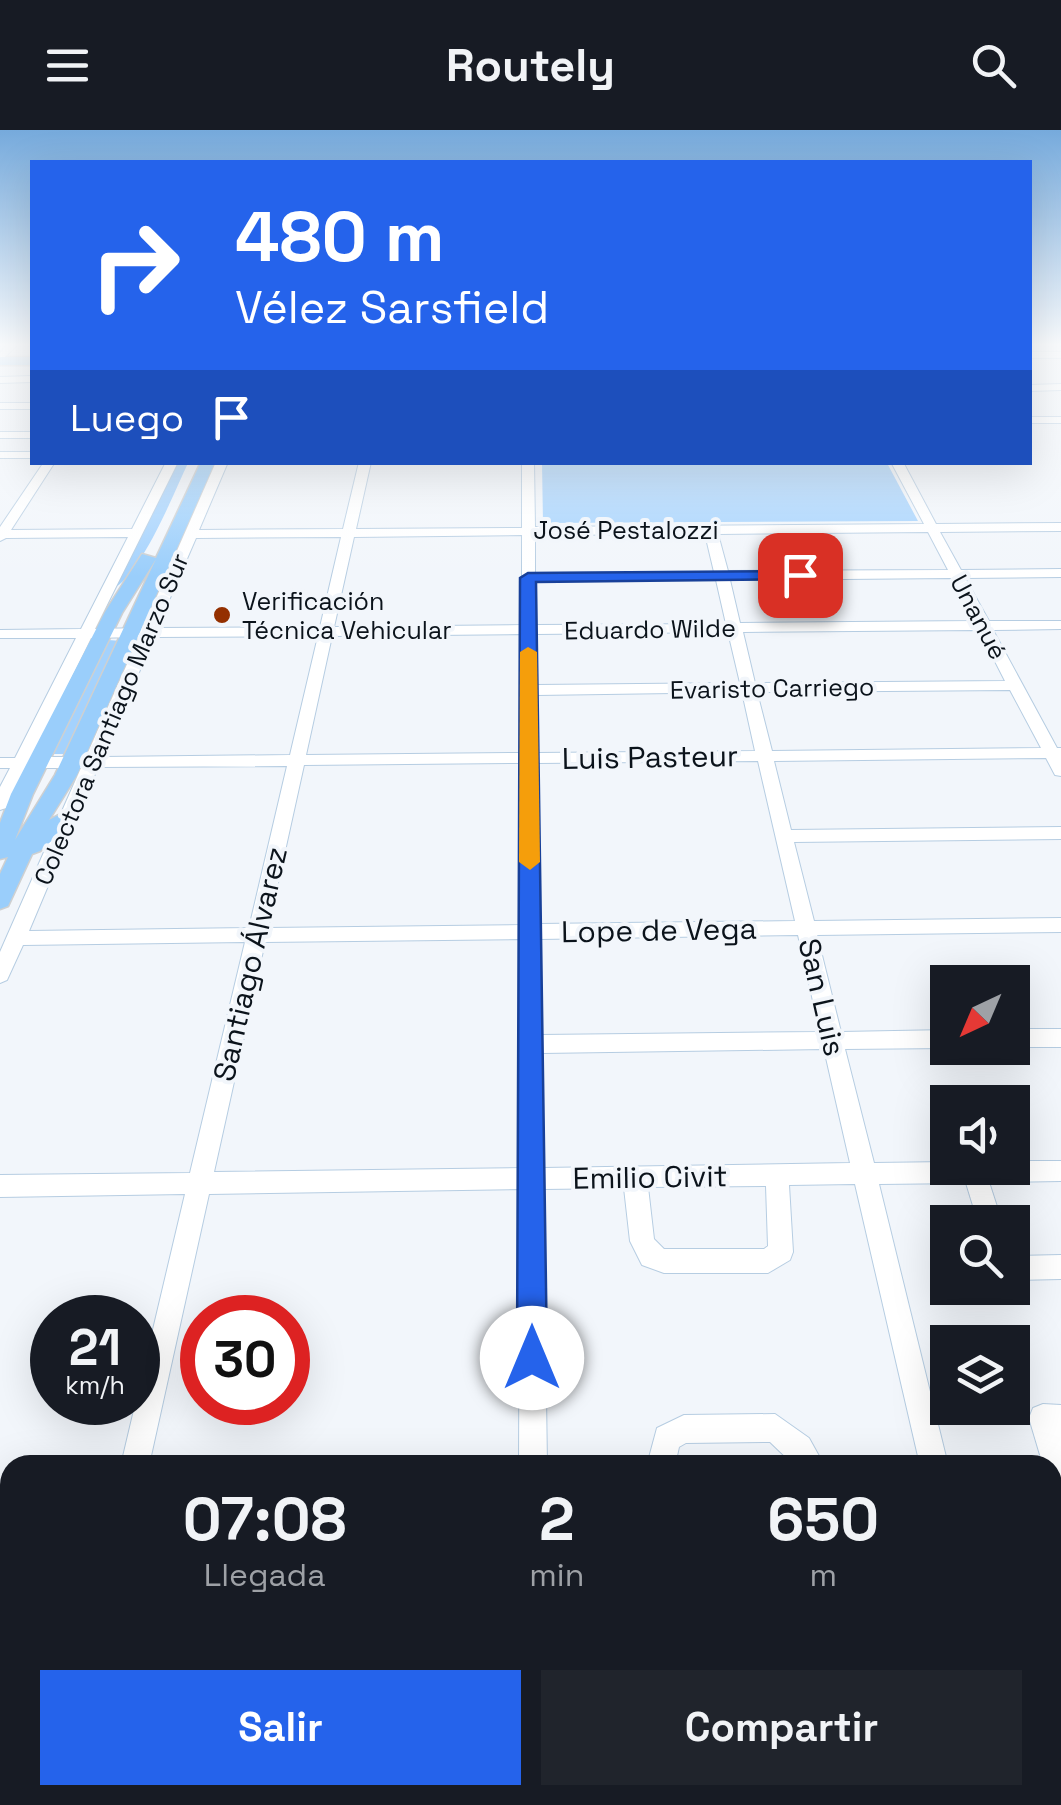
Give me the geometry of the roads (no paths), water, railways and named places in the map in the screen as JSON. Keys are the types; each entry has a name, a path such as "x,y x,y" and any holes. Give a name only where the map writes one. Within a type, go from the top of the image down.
{"main road":[{"path":"0,851 30,763 96,634 136,584 192,465"},
{"path":"0,900 26,841 81,763 141,633 207,465"},
{"path":"106,597 131,579 161,531"},
{"path":"0,908 32,846 68,817"}],"street":[{"path":"0,435 30,435"},
{"path":"0,455 30,455"},
{"path":"1,535 48,465"},
{"name":"Colectora Santiago Marzo Sur","path":"96,634 106,597 170,465"},
{"name":"Colectora Santiago Marzo Sur","path":"141,633 221,465"},
{"name":"Santiago Álvarez","path":"137,1455 364,465"},
{"path":"528,465 533,1455"},
{"name":"Unanué","path":"899,465 1056,753 1061,771"},
{"name":"José Pestalozzi","path":"191,534 1061,527"},
{"name":"San Luis","path":"710,530 932,1455"},
{"path":"1,535 136,533"},
{"path":"528,578 1061,573"},
{"name":"Eduardo Wilde","path":"0,634 1061,625"},
{"name":"Evaristo Carriego","path":"529,690 1016,686"},
{"name":"Luis Pasteur","path":"0,763 1056,753"},
{"path":"0,804 30,763"},
{"name":"Colectora Santiago Marzo Sur","path":"0,975 68,817 81,763"},
{"path":"784,836 1061,832"},
{"name":"Lope de Vega","path":"16,938 1061,924"},
{"path":"1030,1038 1061,1038"},
{"path":"530,1044 930,1039"},
{"name":"Emilio Civit","path":"1030,1171 1061,1171"},
{"name":"Emilio Civit","path":"0,1186 930,1173"},
{"path":"635,1177 642,1241 651,1257 664,1261 751,1261 768,1260 781,1252 777,1175"},
{"path":"1030,1268 1061,1268"},
{"path":"1054,1455 1043,1418 1061,1418"},
{"path":"663,1455 667,1438 684,1428 775,1428 804,1455"}],"place":[{"name":"Verificación Técnica Vehicular","path":"222,615"}]}
